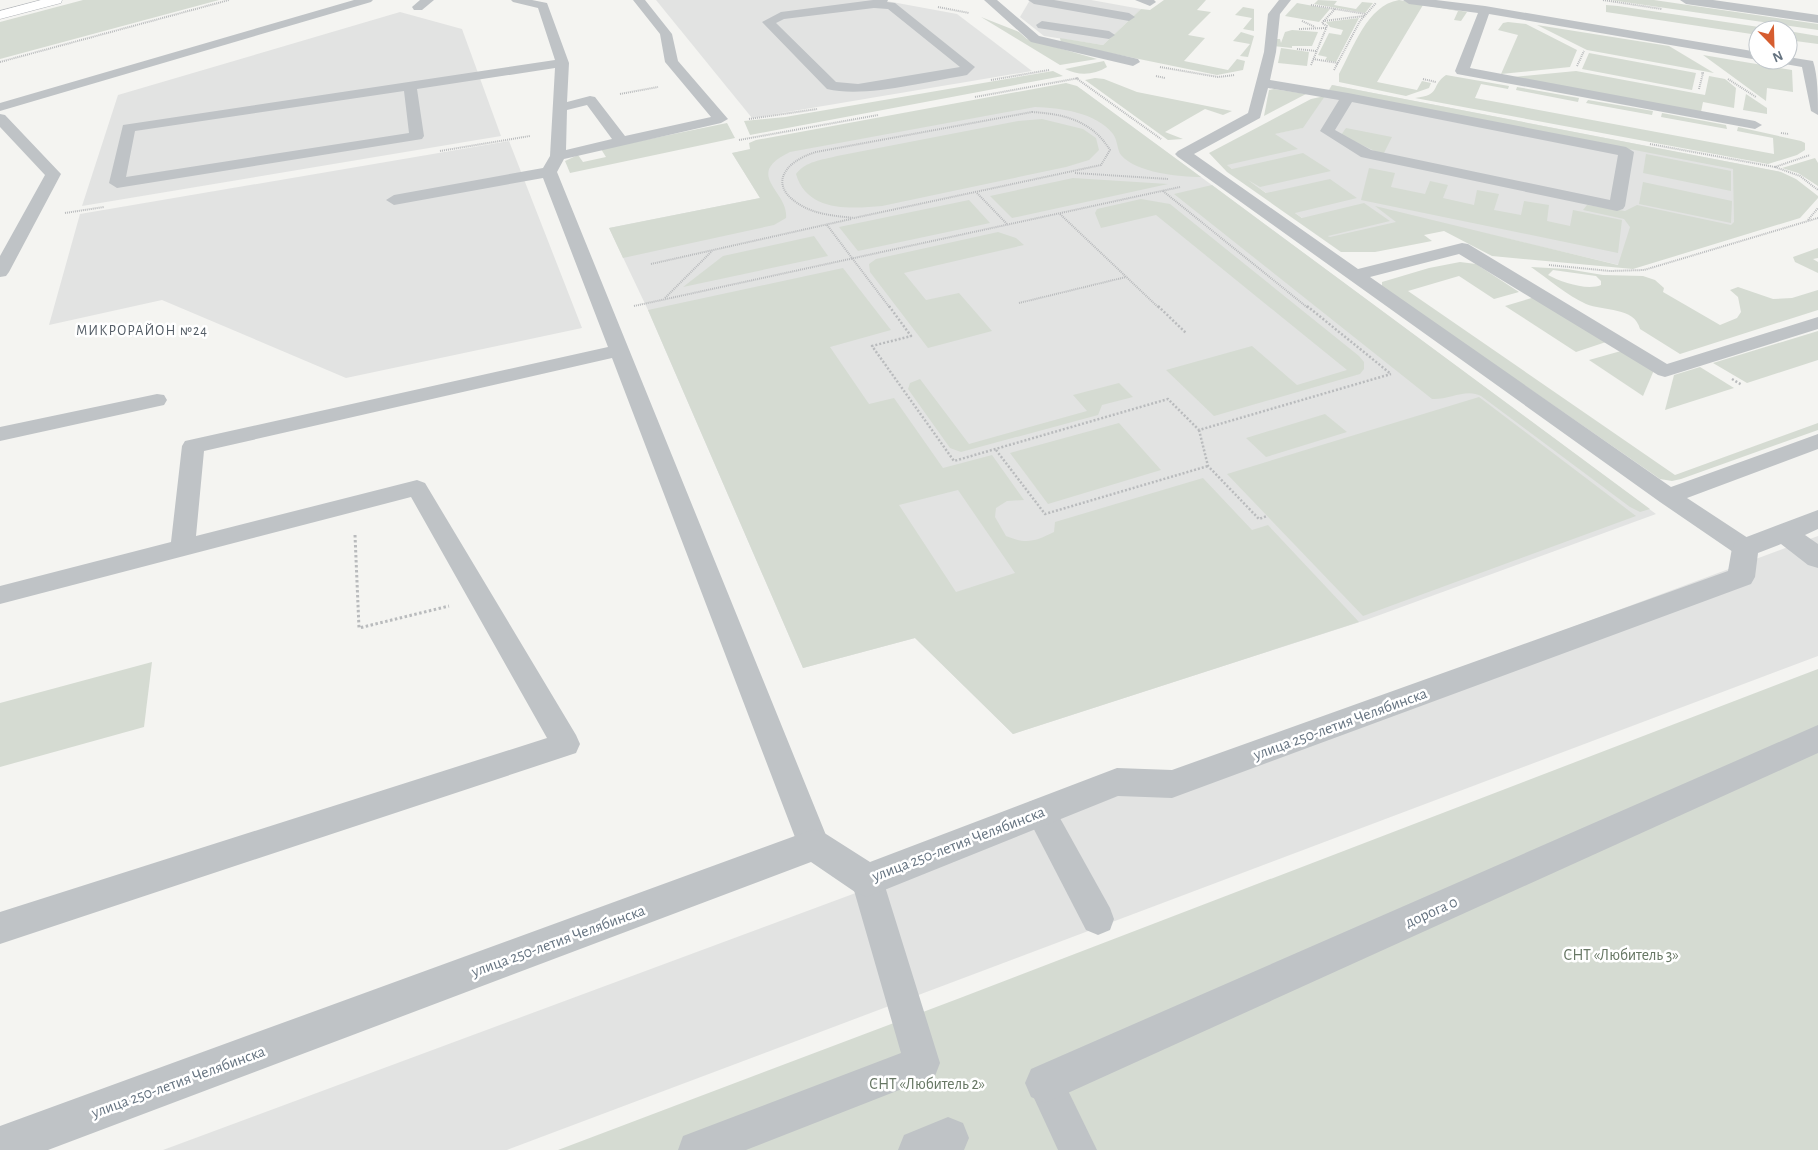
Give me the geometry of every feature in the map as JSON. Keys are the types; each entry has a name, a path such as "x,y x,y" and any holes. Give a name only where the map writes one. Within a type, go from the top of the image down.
{"main road":[{"path":"0,3 10,0"},
{"path":"0,15 56,0"}],"street":[{"path":"1686,0 1818,19"},
{"path":"1726,0 1818,13"},
{"path":"1744,548 1818,519"},
{"path":"1784,533 1818,558"},
{"name":"улица 250-летия Челябинска","path":"0,1147 814,845 867,880 1118,782 1172,784 1741,577 1744,548"},
{"name":"дорога 0","path":"1045,1084 1818,738"}],"lane":[{"path":"0,108 368,0"},
{"path":"517,0 542,6 562,63 560,108 554,164 604,312 814,845"},
{"path":"394,200 554,164 622,141 721,119 672,62 666,34 639,0"},
{"path":"990,0 1017,21 1035,39 1133,62"},
{"path":"1034,0 1129,17"},
{"path":"1285,0 1274,14 1270,52 1256,115 1183,154 1744,548"},
{"path":"1409,0 1485,10 1748,54"},
{"path":"878,2 891,6 968,67 962,72 858,88 832,86 768,22 781,16 878,2"},
{"path":"1485,10 1462,71 1755,125"},
{"path":"1017,21 1109,35"},
{"path":"1798,62 1808,64 1818,111"},
{"path":"410,85 417,136 117,183 128,128 410,85 562,63"},
{"path":"1262,83 1348,97 1626,152 1617,206 1366,154 1327,131 1348,97"},
{"path":"560,108 590,100 622,141"},
{"path":"0,118 53,174 0,272"},
{"path":"1356,275 1462,248 1665,371 1818,323"},
{"path":"183,548 193,446 619,350"},
{"path":"0,434 157,400"},
{"path":"1668,496 1818,441"},
{"path":"0,595 417,488 566,744 0,928"},
{"path":"1040,812 1098,919"},
{"path":"697,1150 922,1063 867,880"},
{"path":"1045,1084 1078,1150"}],"path":[{"path":"0,62 229,0"},
{"path":"1312,0 1308,4 1366,15"},
{"path":"1319,92 1331,84 1338,63 1366,15 1376,3"},
{"path":"1323,21 1334,9"},
{"path":"1323,21 1366,15"},
{"path":"1309,71 1326,26 1322,23 1323,21"},
{"path":"1576,69 1584,51"},
{"path":"1314,59 1338,63"},
{"path":"969,98 1098,75 1133,62 1218,78 1239,74"},
{"path":"1694,72 1703,73 1698,92"},
{"path":"1423,80 1436,82"},
{"path":"590,100 688,81"},
{"path":"652,264 854,218 1072,173 1101,165 1110,150 1103,136 1095,128 1083,122 1062,115 1032,112 816,152 798,158 788,166 782,181 785,190 802,206 817,213 854,218"},
{"path":"736,141 881,114"},
{"path":"1775,167 1800,176 1818,190"},
{"path":"1072,173 1154,178 1194,184"},
{"path":"604,312 1218,179"},
{"path":"1162,191 1391,374 1199,430"},
{"path":"976,193 1008,224"},
{"path":"1808,220 1818,208"},
{"path":"1059,214 1186,332"},
{"path":"1481,259 1610,271 1644,270 1818,218"},
{"path":"827,225 910,336 872,346 954,461 1168,399 1199,430 1208,466 1259,519 1267,516"},
{"path":"664,299 712,251"},
{"path":"1019,303 1127,277"},
{"path":"996,450 1043,514 1208,466"},
{"path":"354,504 359,628 481,598"}],"shaded area":[{"path":"656,0 881,0 957,14 1032,71 752,118"},
{"path":"1030,0 1091,0 1141,9 1103,45 1044,36 1020,17"},
{"path":"400,12 462,29 501,136 82,206 118,95"},
{"path":"1332,85 1781,172 1772,216 1619,265 1449,225 1345,248 1215,157 1232,143 1302,128"},
{"path":"1081,89 1656,514 1366,620 1013,734 915,638 803,668 648,310 609,228 760,198 732,153"},
{"path":"509,141 582,328 346,378 162,300 49,325 80,214"},
{"path":"1818,536 1818,656 507,1150 163,1150"}],"green space":[{"path":"83,0 219,0 0,59 0,22"},
{"path":"1164,0 1206,0 1197,10 1211,12 1188,35 1205,38 1184,61 1228,70 1237,59 1245,61 1243,70 1217,75 1061,43 1060,38 1103,45 1141,9 1150,10"},
{"path":"1318,0 1337,1 1334,5 1356,9 1362,2 1373,3 1365,13 1314,4"},
{"path":"1399,0 1467,12 1461,21 1454,20 1458,11 1423,5 1377,82 1417,90 1422,81 1431,83 1429,88 1406,96 1339,82 1339,74 1362,30 1370,19 1378,10"},
{"path":"1610,0 1654,0 1791,20 1749,20"},
{"path":"1297,3 1330,9 1319,22 1285,16"},
{"path":"1606,5 1618,6 1748,25 1748,33 1606,12"},
{"path":"1243,7 1254,9 1254,31 1243,29 1252,18 1235,15"},
{"path":"981,17 1019,32 1027,39 1097,59 1060,65"},
{"path":"1359,18 1336,62 1325,60 1327,57 1318,55 1329,33 1341,35 1343,30 1330,27 1326,22"},
{"path":"1798,21 1818,24 1818,30 1798,27"},
{"path":"1503,23 1526,24 1577,50 1570,67 1501,74 1518,35 1498,30"},
{"path":"1537,25 1669,46 1714,73 1587,50"},
{"path":"1292,30 1318,32 1312,46 1292,46 1292,48 1273,46 1272,39 1280,39 1281,43 1285,32"},
{"path":"1241,32 1254,36 1248,57 1240,56 1250,44 1233,41"},
{"path":"1798,33 1818,36 1818,44 1798,41"},
{"path":"1281,48 1309,52 1307,66 1278,63"},
{"path":"1589,53 1696,73 1692,90 1582,69"},
{"path":"1703,55 1748,63 1748,70 1792,70 1793,92 1767,88 1766,101"},
{"path":"1104,61 1107,67 1092,73 1081,74 1065,69"},
{"path":"1053,71 1063,76 750,135 744,121 785,117"},
{"path":"1576,71 1705,95 1709,76 1725,79 1736,88 1734,108 1703,102 1701,112 1513,77"},
{"path":"1446,75 1509,86 1508,89 1481,84 1475,98 1774,154 1773,138 1737,131 1738,127 1801,141 1805,143 1805,150 1797,155 1768,164 1415,98 1429,95"},
{"path":"1104,79 1137,92 1232,111 1223,115 1205,109 1165,132 1183,139 1168,140 1085,80"},
{"path":"1066,83 1077,86 1201,177 1170,175 1137,166 1121,155 1113,134 1097,121 1066,110 1035,107 790,152 776,160 770,168 768,176 785,208 786,218 774,225 623,258 609,228 760,198 732,153 750,149 749,143 756,140"},
{"path":"1332,85 1781,172 1796,179 1818,196 1818,198 1800,218 1633,269 1492,256 1444,231 1424,235 1432,241 1375,252 1341,252 1227,172 1209,153 1311,99 1325,96 1303,128 1275,134 1298,149 1227,165 1232,169 1303,153 1331,171 1260,187 1248,180 1266,193 1330,179 1357,198 1295,213 1302,218 1364,203 1390,221 1328,236 1330,237 1396,222 1375,206 1618,265 1630,227 1624,219 1583,210 1587,205 1625,211 1637,205 1731,225 1734,222 1733,169 1329,91"},
{"path":"1517,87 1579,98 1578,102 1516,90"},
{"path":"1274,89 1306,94 1264,116 1269,90"},
{"path":"1746,94 1767,108 1767,114 1743,110"},
{"path":"1588,100 1653,111 1652,115 1586,103"},
{"path":"1662,113 1726,125 1727,129 1661,117"},
{"path":"1042,119 1083,129 1096,138 1099,150 1089,160 1066,167 870,207 844,207 820,202 802,186 796,174 809,164 837,156 1018,121"},
{"path":"727,123 735,138 570,173 565,161 578,155 583,162 606,157 601,149"},
{"path":"1346,128 1392,137 1383,155 1341,135"},
{"path":"1646,154 1731,171 1731,191 1643,173"},
{"path":"1815,158 1818,163 1818,186 1798,173 1782,168"},
{"path":"1369,168 1395,173 1391,187 1425,194 1430,181 1448,185 1443,198 1474,205 1477,190 1499,194 1494,210 1521,215 1524,201 1549,205 1547,221 1570,226 1573,210 1622,220 1618,253 1361,200"},
{"path":"1073,178 1168,184 1012,218 990,196"},
{"path":"1643,182 1732,201 1731,223 1639,204"},
{"path":"1212,185 1650,509 1640,512 1630,507 1481,396 1469,393 1432,399 1174,194"},
{"path":"1141,199 1170,204 1359,356 1364,362 1364,369 1360,374 1214,416 1166,370 1252,346 1297,385 1347,370 1156,215 1101,228 1095,213 1097,209"},
{"path":"969,200 990,223 858,251 839,227"},
{"path":"998,232 1016,238 1024,245 904,273 926,300 959,293 992,331 928,348 870,272 869,264 876,259"},
{"path":"814,236 828,256 683,287 723,256"},
{"path":"1818,248 1818,258 1813,259 1818,262 1818,273 1795,262 1793,257"},
{"path":"1460,262 1476,264 1519,292 1494,299 1459,276 1408,291 1675,475 1818,423 1818,430 1681,479 1672,481 1660,479 1382,287 1382,282 1429,268"},
{"path":"1531,267 1567,269 1603,275 1643,276 1655,280 1664,288 1663,292 1720,325 1737,318 1741,312 1738,297 1730,290 1738,287 1773,299 1792,298 1818,290 1818,310 1680,354 1640,329 1632,317 1625,313 1579,301","holes":["1553,270 1596,276 1601,281 1601,285 1589,287 1567,283 1548,275"]},
{"path":"843,268 891,330 830,347 869,404 894,398 943,468 992,455 1024,500 1007,501 996,508 995,517 1006,536 1025,541 1035,540 1054,532 1055,522 1203,478 1252,530 1268,525 1359,622 1013,734 915,638 803,668 648,310","holes":["958,490 1015,573 956,592 899,505"]},
{"path":"1535,297 1606,342 1576,352 1505,306"},
{"path":"1818,331 1818,360 1747,383 1713,363"},
{"path":"1621,351 1654,370 1643,396 1589,360"},
{"path":"1700,367 1734,388 1665,410 1674,375"},
{"path":"920,379 969,444 1087,411 1073,395 1119,383 1133,397 1102,405 1098,415 961,452 950,448 908,389 910,383"},
{"path":"1479,397 1636,516 1363,616 1227,474"},
{"path":"1325,414 1347,432 1266,457 1246,438"},
{"path":"1119,423 1161,470 1048,504 1010,453"},
{"path":"152,662 144,727 0,767 0,703"},
{"name":"СНТ «Любитель 3»","path":"1818,669 1818,1150 558,1150 960,998"}],"district":[{"name":"МИКРОРАЙОН №24","path":"142,330"}],"park label":[{"name":"СНТ «Любитель 2»","path":"927,1083"}]}
